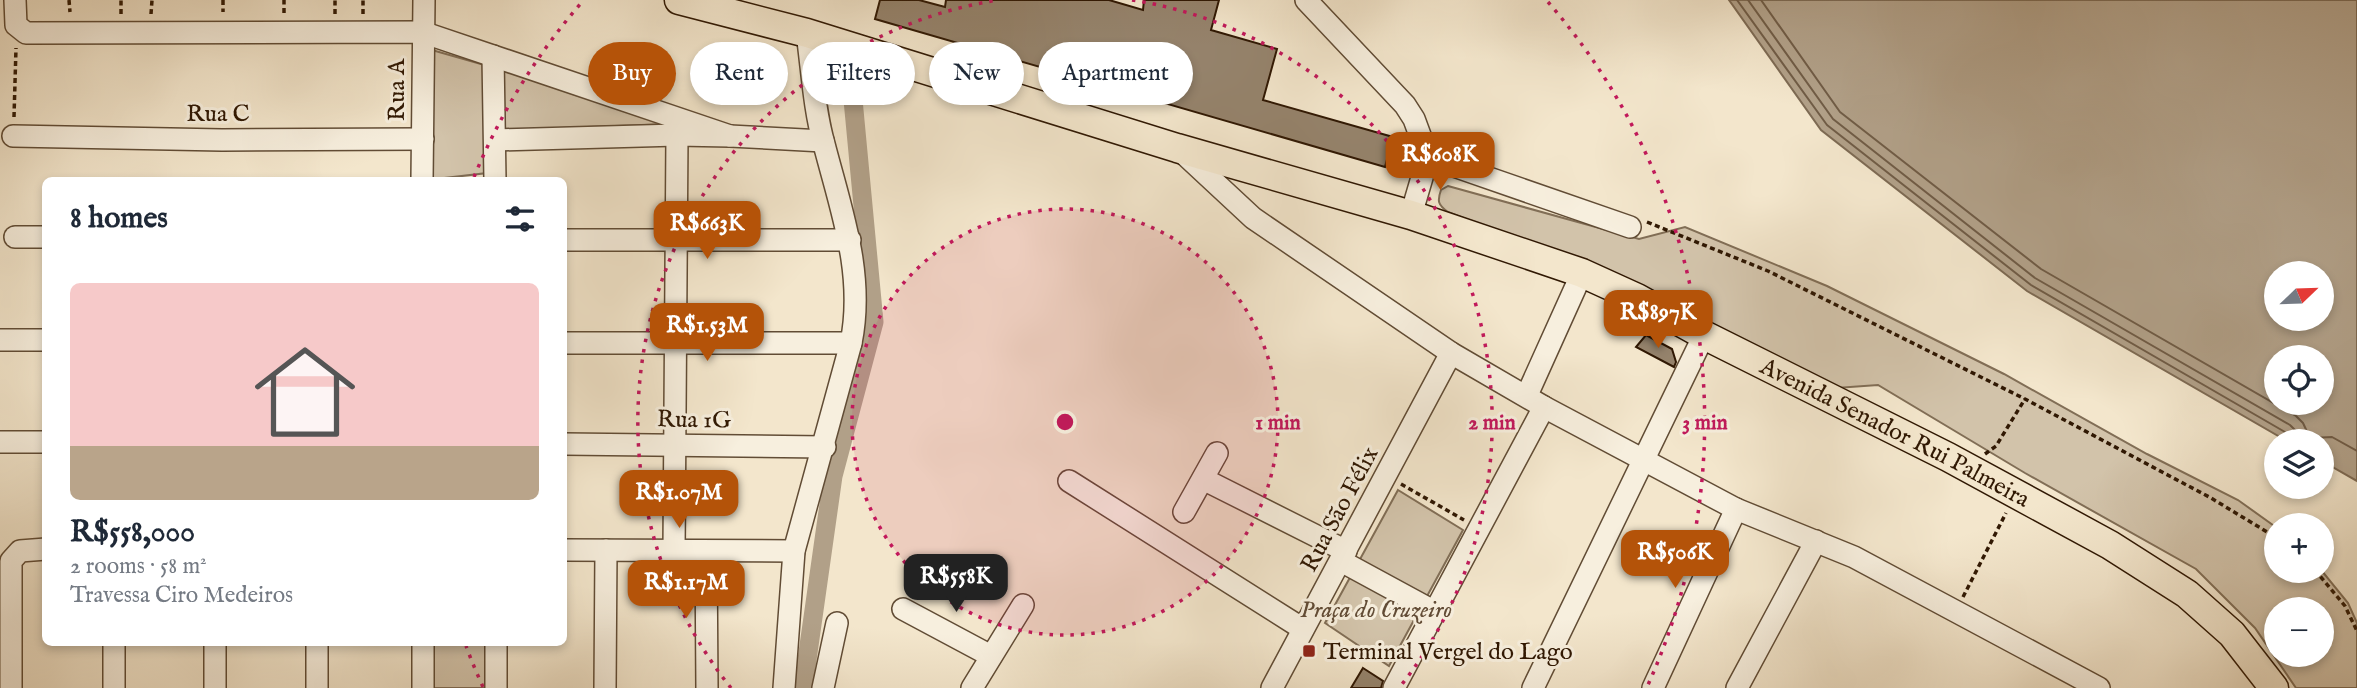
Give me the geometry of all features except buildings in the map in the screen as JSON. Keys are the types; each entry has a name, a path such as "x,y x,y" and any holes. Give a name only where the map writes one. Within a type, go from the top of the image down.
{"main road":[{"name":"Avenida Senador Rui Palmeira","path":"679,0 807,33 1177,148 1411,215 1582,273 1637,298 1704,335 1948,457 2110,545 2187,594 2232,634 2272,685"}],"street":[{"path":"15,0 16,25 26,33 422,33 730,136"},
{"name":"Rua A","path":"422,177 424,0"},
{"path":"1306,0 1405,105 1414,119 1428,157 1411,215"},
{"path":"784,688 794,551 825,447 851,343 856,321 857,295 850,240 823,141 807,33"},
{"path":"493,56 495,177"},
{"path":"495,140 677,135 823,141"},
{"path":"674,551 677,135"},
{"name":"Rua C","path":"13,136 222,140 423,139"},
{"path":"1177,148 1253,218 1451,353 1736,509 1793,534 1854,556 2099,688"},
{"path":"1428,157 1638,224"},
{"path":"15,237 42,237"},
{"path":"567,240 850,240"},
{"path":"1394,688 1480,529 1535,401 1582,273"},
{"path":"1533,688 1704,335"},
{"path":"0,340 42,340"},
{"path":"567,342 851,343"},
{"name":"Rua São Félix","path":"1272,688 1451,353"},
{"path":"0,442 42,442"},
{"name":"Rua 1G","path":"567,444 825,447"},
{"path":"1184,512 1217,453"},
{"path":"1203,479 1344,556 1435,612"},
{"path":"1069,481 1303,629"},
{"path":"1653,688 1736,509"},
{"path":"1737,688 1816,541"},
{"path":"11,688 10,561 20,551 42,549"},
{"path":"567,550 794,551"},
{"path":"605,688 606,550"},
{"path":"706,552 708,688"},
{"path":"972,688 1023,605"},
{"path":"903,609 990,656"},
{"path":"823,688 837,623"},
{"path":"114,646 114,688"},
{"path":"215,646 215,688"},
{"path":"317,646 317,688"},
{"path":"423,646 423,688"},
{"path":"496,646 496,688"}],"path":[{"path":"69,0 69,12"},
{"path":"121,0 121,14"},
{"path":"151,14 152,0"},
{"path":"223,0 223,12"},
{"path":"284,0 284,13"},
{"path":"335,0 335,13"},
{"path":"363,0 363,14"},
{"path":"13,136 16,25"},
{"path":"1638,224 1768,271 2025,400 2211,498 2264,530"},
{"path":"1948,457 1985,454 1996,446 2025,400"},
{"path":"1387,476 1480,529"},
{"path":"1956,611 2015,494"},
{"path":"2326,583 2345,606 2357,631"}],"green space":[{"path":"432,50 488,66 487,173 427,177"},
{"path":"503,62 588,93 588,105 621,105 673,124 502,130"},
{"path":"1448,186 1639,239 1685,227 1827,286 2004,374 2147,454 2238,500 2264,519 2264,583 2332,583 2348,603 2357,623 2357,688 2296,688 2282,667 2334,667 2334,597 2264,597 2264,641 2255,628 2196,569 2025,473 1878,385 1836,388 1644,288 1448,212 1439,202 1441,190"},
{"name":"Praça do Cruzeiro","path":"1398,490 1463,530 1389,666 1325,623"},
{"path":"434,646 486,646 486,688 434,688"}],"water":[{"path":"1729,0 2357,0 2357,481 2334,468 2334,429 2266,429 2027,291 1821,130"}],"waterway":[{"path":"803,688 833,476 874,322 854,105"}],"place":[{"name":"Terminal Vergel do Lago","path":"1309,651"}]}
